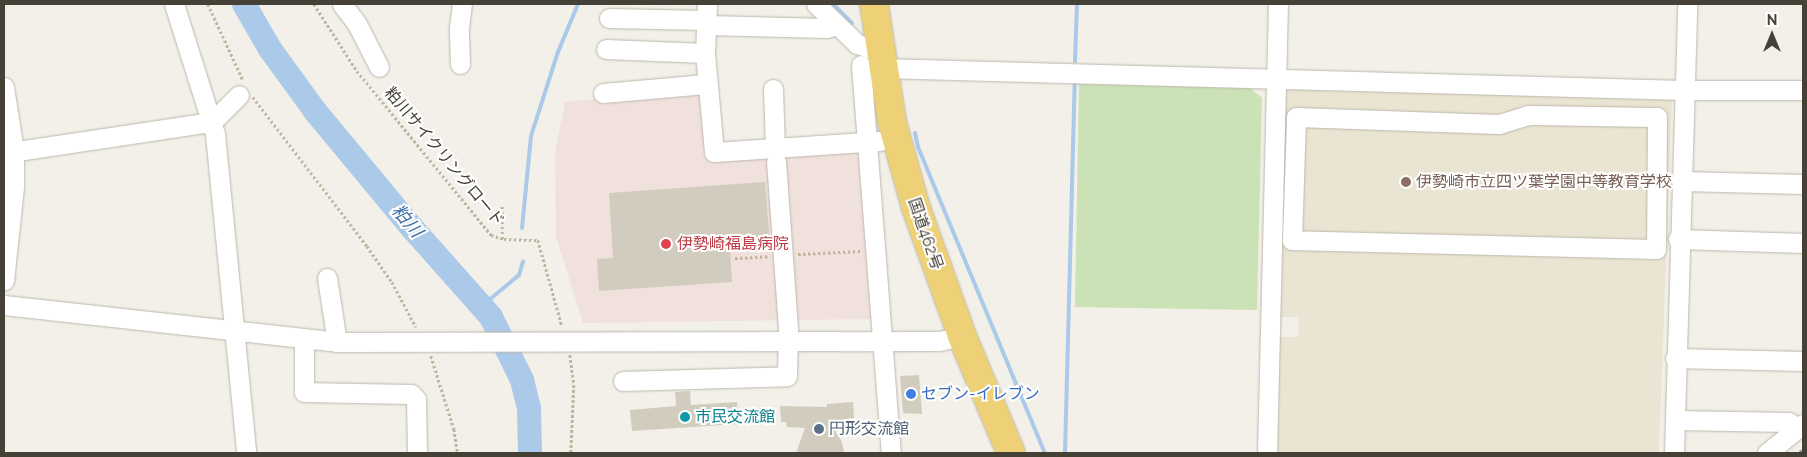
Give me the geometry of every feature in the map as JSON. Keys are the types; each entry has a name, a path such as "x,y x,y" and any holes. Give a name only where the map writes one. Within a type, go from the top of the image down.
{"highway":[{"name":"国道462号","path":"874,4 874,62 916,208 962,336 1011,453"}],"street":[{"path":"174,4 212,122 246,453"},
{"path":"342,4 357,24 379,67"},
{"path":"460,64 458,28 462,4"},
{"path":"816,4 874,62 1276,78 1685,90 1803,90"},
{"path":"1267,453 1278,4"},
{"path":"1674,453 1678,239 1687,4"},
{"path":"609,18 706,16 826,28 837,25"},
{"path":"706,16 706,84 714,152 776,154 896,137"},
{"path":"606,49 705,53"},
{"path":"874,62 869,142 891,453"},
{"path":"603,93 706,84"},
{"path":"1529,114 1530,85"},
{"path":"4,87 9,152 14,186 4,280"},
{"path":"623,381 787,376 787,341 773,89"},
{"path":"9,152 212,122 246,92"},
{"path":"1272,239 1292,240 1656,249 1657,117 1529,114 1500,124 1296,117 1292,240"},
{"path":"1681,181 1803,184"},
{"path":"1678,239 1803,243"},
{"path":"327,278 337,342"},
{"path":"4,305 304,340 337,342 939,341 962,336"},
{"path":"304,340 304,392 412,394 416,399 417,453"},
{"path":"1675,358 1803,362"},
{"path":"1675,420 1788,422 1801,426"},
{"path":"1767,453 1801,426"}],"path":[{"path":"208,4 246,92 367,246 392,282 425,342 454,429 458,453"},
{"name":"粕川サイクリングロード","path":"314,4 357,71 491,235 502,239 538,240 565,342 574,385 571,453"},
{"path":"502,206 502,239"},
{"path":"735,258 878,250"}],"shaded area":[{"path":"1285,87 1672,96 1659,453 1274,453 1277,337 1298,337 1299,317 1277,317"},
{"path":"701,88 710,158 863,150 871,319 583,323 556,236 555,152 565,102"}],"green space":[{"path":"1079,84 1250,88 1262,98 1257,310 1075,307"}],"building":[{"path":"765,182 770,245 730,248 732,282 599,291 597,259 613,258 609,193"},
{"name":"セブン-イレブン","path":"919,375 922,414 903,413 900,376"},
{"name":"市民交流館","path":"690,391 691,405 737,402 739,424 632,431 630,410 676,406 675,392"},
{"name":"円形交流館","path":"853,402 854,418 849,418 848,424 832,425 842,442 844,453 796,453 805,428 787,427 786,422 781,422 780,406 827,407 827,404"}],"waterway":[{"name":"粕川","path":"244,4 270,49 315,111 413,229 491,317 522,380 529,409 530,453"},
{"path":"522,228 531,136 558,52 578,4"},
{"path":"833,4 852,23"},
{"path":"1075,61 1077,4"},
{"path":"1065,453 1075,82"},
{"path":"915,133 918,147 1045,453"},
{"path":"482,306 519,275 523,262"}],"place":[{"name":"伊勢崎市立四ツ葉学園中等教育学校","path":"1406,182"},
{"name":"伊勢崎福島病院","path":"666,244"},
{"name":"セブン-イレブン","path":"911,394"},
{"name":"市民交流館","path":"685,417"},
{"name":"円形交流館","path":"819,429"}]}
